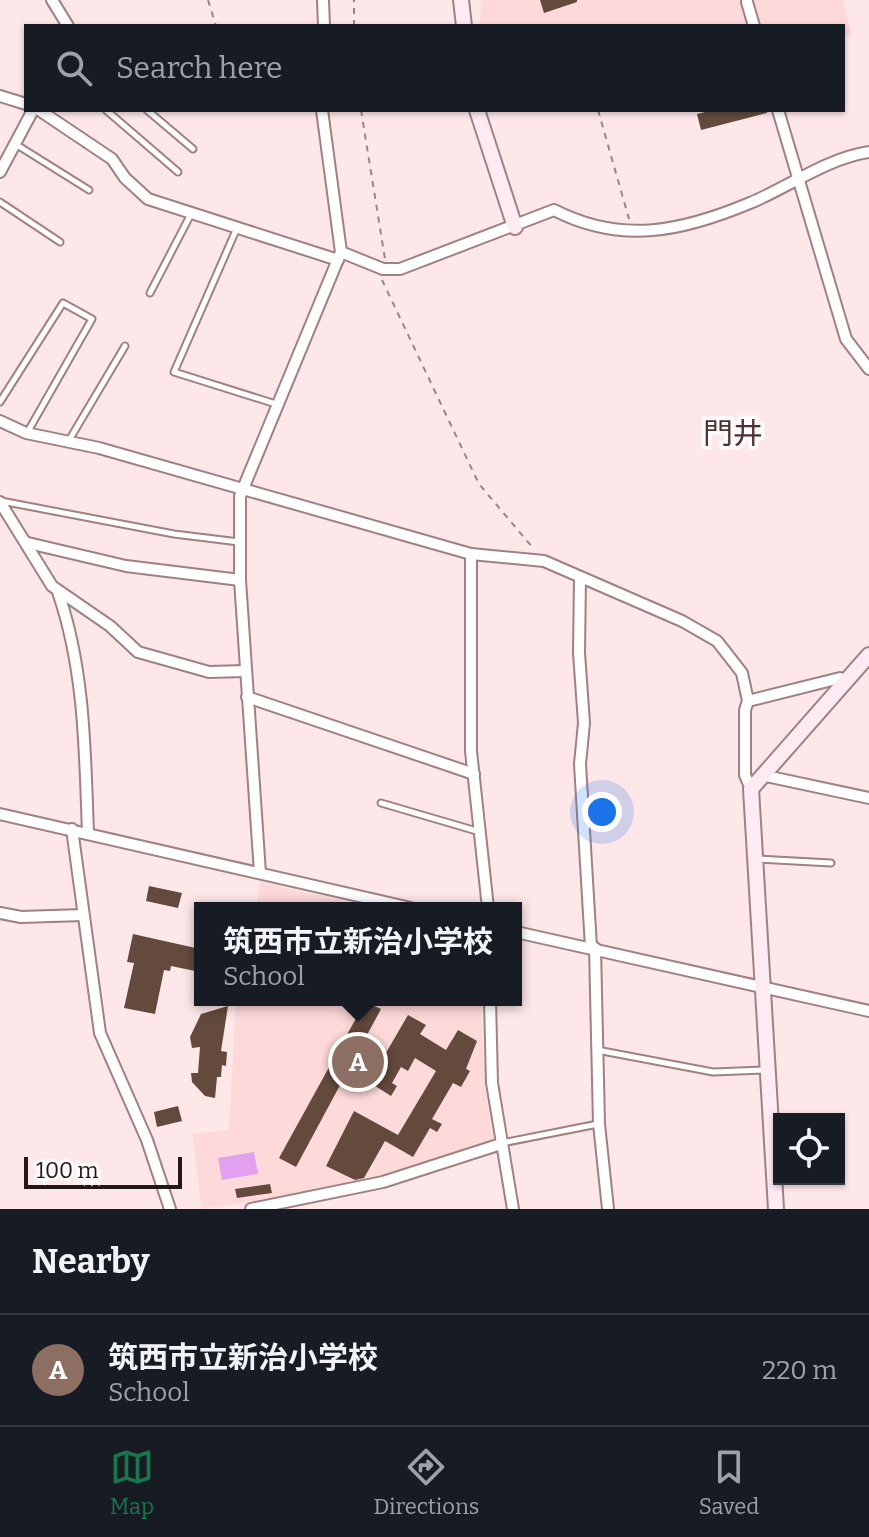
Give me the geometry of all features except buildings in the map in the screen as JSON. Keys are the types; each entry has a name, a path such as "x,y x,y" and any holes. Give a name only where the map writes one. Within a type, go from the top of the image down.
{"street":[{"path":"52,0 67,24"},
{"path":"323,0 324,24"},
{"path":"461,0 464,24"},
{"path":"747,2 753,24"},
{"path":"0,96 24,103"},
{"path":"0,172 32,112"},
{"path":"42,112 112,159 125,178 148,199 237,228 386,269 400,269 554,210 596,226 633,232 694,225 749,204 798,177 869,152"},
{"path":"260,873 240,580 240,496 246,488 340,256 322,112"},
{"path":"478,112 515,227"},
{"path":"779,112 846,339 869,369"},
{"path":"0,421 26,433 99,448 471,554 544,561 682,621 717,641 742,673 748,701 745,710 745,775 751,789 760,988 776,1209"},
{"path":"0,501 58,592 75,652 88,834"},
{"path":"28,543 126,566 240,580"},
{"path":"471,554 471,751 487,902"},
{"path":"580,577 579,653 584,723 580,764 593,948 599,1124 608,1209"},
{"path":"58,592 110,626 138,652 209,672 246,671"},
{"path":"751,789 869,655"},
{"path":"748,701 840,678 843,681"},
{"path":"247,697 474,774"},
{"path":"761,775 869,798"},
{"path":"0,814 385,902"},
{"path":"72,829 100,1033 147,1140 170,1209"},
{"path":"0,913 21,917 83,915"},
{"path":"522,933 869,1011"},
{"path":"490,1006 492,1083 513,1209"},
{"path":"251,1209 362,1187 501,1144"}],"lane":[{"path":"108,112 178,172"},
{"path":"149,112 193,149"},
{"path":"16,144 89,190"},
{"path":"0,202 60,242"},
{"path":"150,293 191,213"},
{"path":"237,228 174,372 279,405"},
{"path":"0,402 63,303 92,319 26,433"},
{"path":"67,443 125,346"},
{"path":"0,501 174,534 240,543"},
{"path":"381,803 481,832"},
{"path":"754,859 831,863"},
{"path":"597,1050 713,1072 765,1070"},
{"path":"501,1144 599,1124"}],"path":[{"path":"208,0 215,24"},
{"path":"354,0 354,24"},
{"path":"361,112 386,269 381,281 473,473 544,561"},
{"path":"599,112 633,232"}],"shaded area":[{"path":"481,0 843,0 852,35 845,37 845,24 480,24"},
{"path":"260,882 350,902 257,902"},
{"path":"236,1006 481,1006 485,1087 493,1141 348,1187 202,1209 192,1134 229,1130"},
{"path":"254,1152 258,1174 222,1180 218,1158"}],"place":[{"name":"筑西市立新治小学校","path":"358,1062"}],"district":[{"name":"門井","path":"733,434"}]}
